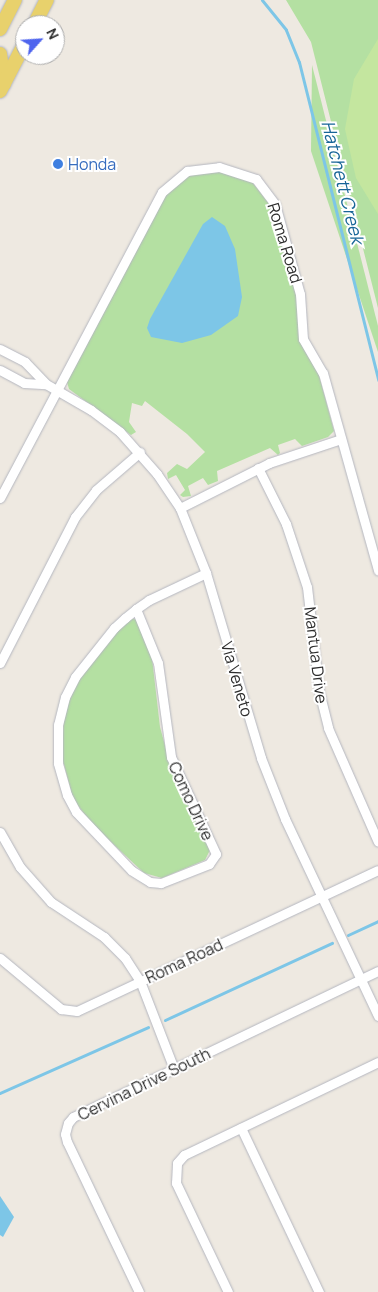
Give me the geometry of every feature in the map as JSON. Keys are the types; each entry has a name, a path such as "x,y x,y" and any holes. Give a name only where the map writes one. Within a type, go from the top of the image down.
{"main road":[{"path":"0,29 15,0"},
{"path":"39,15 44,3"},
{"path":"0,54 2,88"},
{"path":"2,88 15,63"}],"street":[{"name":"Roma Road","path":"0,498 162,192 187,171 219,167 251,175 262,183 275,204 300,294 303,338 323,373 378,570"},
{"name":"Via Veneto","path":"0,349 25,362 46,384 104,420 140,452 180,508 206,573 261,758 320,897 378,1016"},
{"name":"Via Veneto","path":"0,370 24,383 46,384"},
{"path":"180,508 258,468 342,439"},
{"path":"0,663 75,517 96,490 140,452"},
{"name":"Mantua Drive","path":"258,468 286,524 307,587 319,691 328,728 378,842"},
{"name":"Como Drive","path":"136,609 158,663 171,757 216,854 209,864 161,883 150,882 132,870 79,817 67,795 57,756 58,725 69,688 103,639 136,609 167,590 206,573"},
{"path":"0,832 14,858 35,885 58,908 109,941 140,981 174,1069"},
{"name":"Roma Road","path":"0,958 65,1011 77,1011 378,870"},
{"name":"Cervina Drive South","path":"139,1292 68,1142 66,1128 73,1117 378,972"},
{"path":"228,1292 176,1182 174,1172 184,1155 378,1062"},
{"path":"241,1128 319,1292"}],"green space":[{"path":"286,0 378,0 378,308 311,42"},
{"path":"378,39 378,214 356,178 345,129 354,79"},
{"path":"312,65 378,326 378,352 311,151"},
{"path":"213,170 252,182 270,205 297,298 300,342 319,375 334,431 328,437 302,446 295,439 278,445 280,453 278,455 270,448 217,471 218,481 208,485 203,478 188,486 191,496 183,497 180,495 185,490 176,475 168,479 167,473 177,464 187,469 205,452 187,434 145,401 142,406 132,403 129,422 136,432 131,435 69,389 67,382 168,191 185,176"},
{"path":"130,618 137,620 152,658 160,727 172,771 210,850 205,860 162,878 144,873 92,824 73,799 62,757 64,714 77,682 107,640"}],"water":[{"path":"212,217 225,226 235,249 242,297 238,316 211,335 182,343 151,337 147,328 150,319 203,224"},
{"path":"0,1196 14,1217 3,1237 0,1235"}],"waterway":[{"name":"Hatchett Creek","path":"262,0 286,30 299,62 378,380"},
{"path":"348,935 378,921"},
{"path":"165,1020 332,943"},
{"path":"0,1093 148,1027"}],"place":[{"name":"Honda","path":"58,164"}]}
